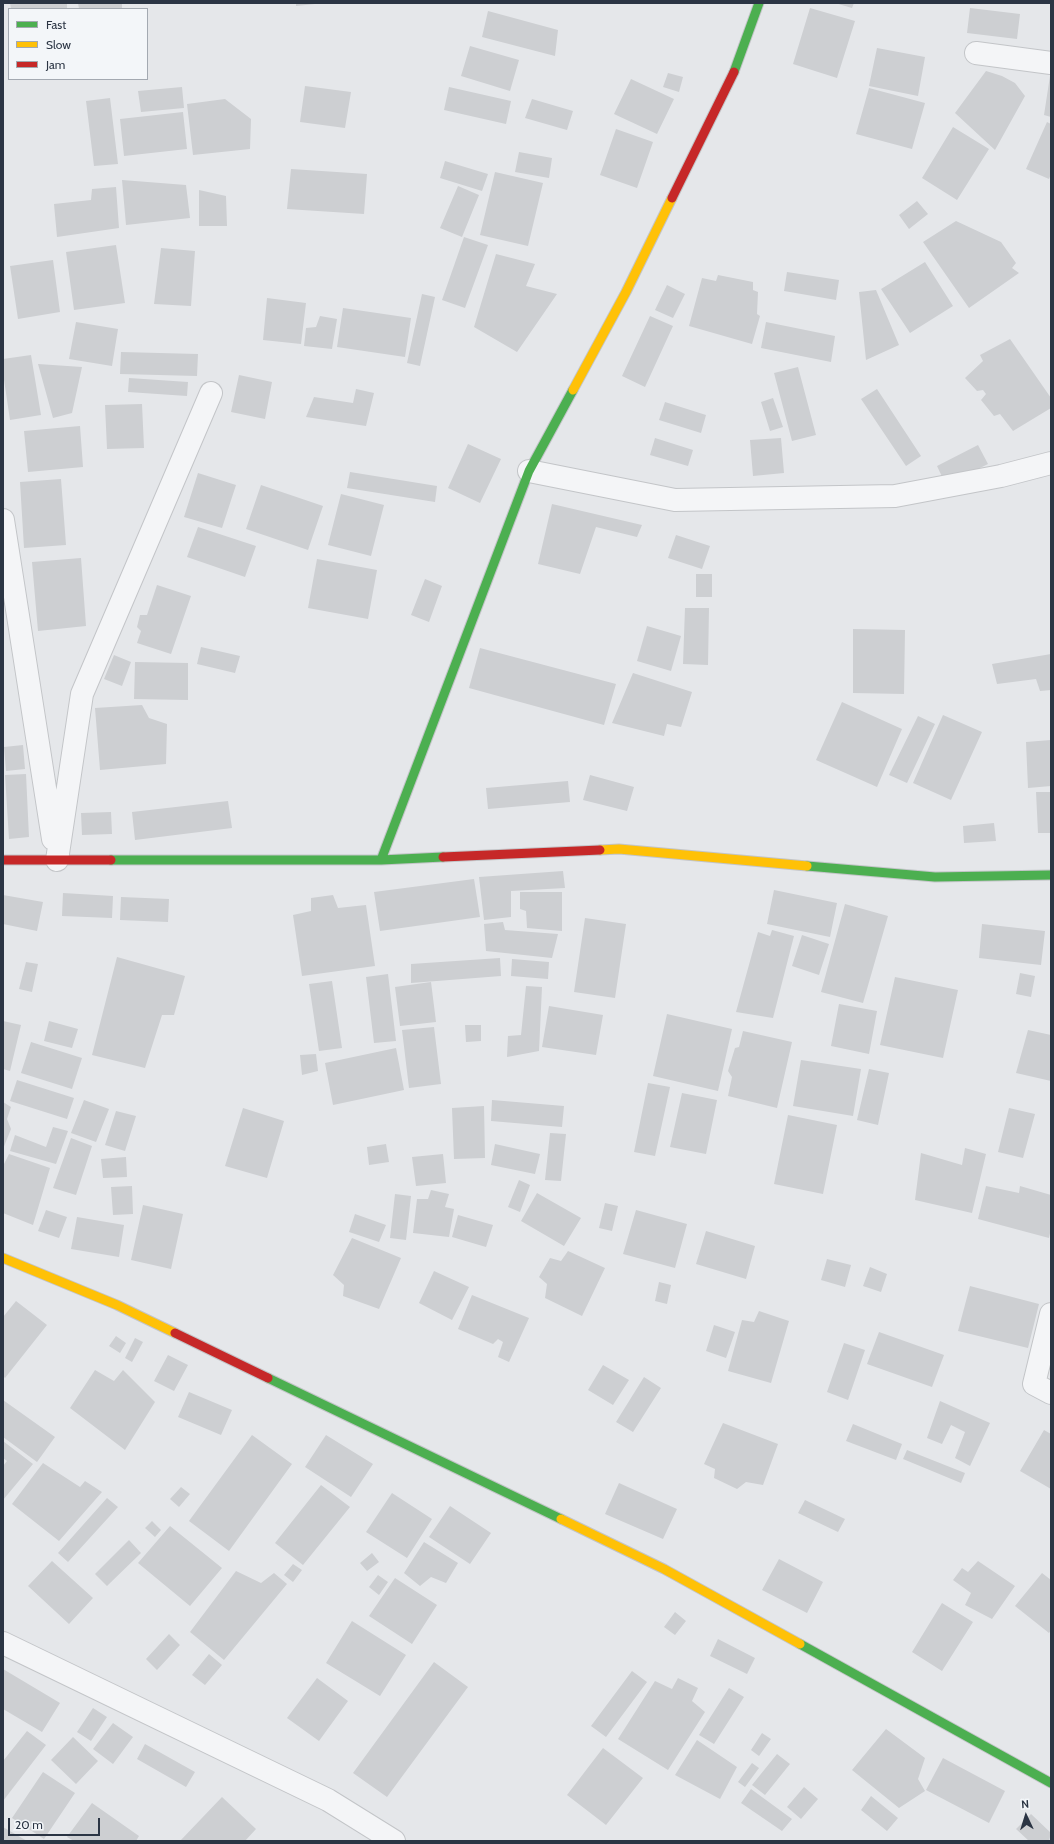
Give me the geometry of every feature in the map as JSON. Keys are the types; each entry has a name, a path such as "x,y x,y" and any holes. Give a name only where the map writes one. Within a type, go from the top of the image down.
{"street":[{"path":"381,860 529,471 626,292 733,75 759,3"},
{"path":"976,53 1051,63"},
{"path":"57,860 82,694 211,393"},
{"path":"529,471 675,500 683,500 895,496 1000,476 1051,463"},
{"path":"3,520 57,860"},
{"path":"3,860 381,860 619,849 936,877 1051,875"},
{"path":"3,1258 124,1309 664,1569 1051,1783"},
{"path":"1051,1314 1034,1384 1051,1393"},
{"path":"3,1643 328,1800 394,1841"}],"building":[{"path":"10,3 67,3 67,8 11,8"},
{"path":"78,3 122,3 122,8 79,8"},
{"path":"296,3 315,3 315,4 296,6"},
{"path":"835,3 854,3 852,8"},
{"path":"810,8 855,21 837,78 793,64"},
{"path":"970,8 1020,14 1017,39 967,33"},
{"path":"488,11 558,30 555,56 482,37"},
{"path":"470,46 519,60 510,91 461,76"},
{"path":"877,48 925,57 918,96 869,86"},
{"path":"986,71 1002,76 1015,83 1025,96 995,150 955,113"},
{"path":"668,73 683,77 679,92 663,87"},
{"path":"1051,76 1051,117 1044,115"},
{"path":"631,79 674,99 657,134 614,114"},
{"path":"305,86 351,92 345,128 300,122"},
{"path":"182,87 184,108 141,112 138,91"},
{"path":"449,87 511,101 506,124 444,110"},
{"path":"869,88 925,103 912,149 856,134"},
{"path":"110,98 118,164 94,166 86,101"},
{"path":"225,99 251,119 250,149 193,155 187,104"},
{"path":"532,99 573,111 567,130 525,118"},
{"path":"183,112 187,149 124,156 120,119"},
{"path":"1047,122 1051,124 1051,174 1049,179 1026,169"},
{"path":"953,127 989,149 957,200 922,178"},
{"path":"616,129 653,142 637,188 600,175"},
{"path":"519,152 552,158 549,178 515,172"},
{"path":"445,161 488,174 482,191 440,178"},
{"path":"291,169 367,174 364,214 287,209"},
{"path":"495,172 543,183 528,246 480,235"},
{"path":"122,180 186,185 190,218 126,225"},
{"path":"458,186 479,195 462,237 440,228"},
{"path":"116,187 119,228 57,237 54,204 91,200 92,189"},
{"path":"199,190 226,196 227,226 199,226"},
{"path":"917,201 928,214 909,229 899,215"},
{"path":"956,221 1001,242 1016,263 1012,268 1019,273 969,308 923,242"},
{"path":"464,237 488,245 465,308 442,300"},
{"path":"116,245 125,303 74,310 66,252"},
{"path":"161,248 195,251 191,306 154,304"},
{"path":"496,254 535,264 526,286 557,294 517,352 474,327"},
{"path":"53,260 60,312 18,319 10,266"},
{"path":"925,262 953,306 910,333 881,289"},
{"path":"787,272 839,280 836,300 784,291"},
{"path":"718,275 753,282 753,290 758,292 757,314 760,316 752,344 689,326 702,278 716,281"},
{"path":"667,285 685,294 673,318 655,310"},
{"path":"876,290 899,345 866,360 859,292"},
{"path":"422,294 435,297 420,366 407,363"},
{"path":"267,298 306,303 301,344 263,340"},
{"path":"343,308 411,318 405,357 337,347"},
{"path":"320,316 337,319 332,349 304,346 306,328 316,327"},
{"path":"650,316 673,326 645,387 622,376"},
{"path":"76,322 118,329 112,366 69,359"},
{"path":"766,322 835,336 831,362 761,348"},
{"path":"1010,339 1051,398 1051,408 1013,431 1000,414 994,416 981,400 986,394 983,390 977,391 965,378 983,361 980,355"},
{"path":"121,352 198,354 197,376 120,374"},
{"path":"31,355 41,415 10,420 3,373 3,359"},
{"path":"38,364 82,367 72,413 53,418"},
{"path":"798,367 816,435 792,441 774,373"},
{"path":"239,375 272,382 265,419 231,412"},
{"path":"129,378 188,382 187,396 128,392"},
{"path":"356,389 374,393 366,426 306,417 314,397 353,403"},
{"path":"877,389 921,456 906,466 861,399"},
{"path":"773,398 783,427 770,431 761,402"},
{"path":"665,402 706,415 701,433 659,420"},
{"path":"142,404 144,448 107,449 105,405"},
{"path":"80,426 83,467 28,472 24,431"},
{"path":"655,438 693,450 688,466 650,455"},
{"path":"781,438 784,473 753,476 750,440"},
{"path":"468,444 501,459 480,503 448,488"},
{"path":"978,445 988,464 946,485 937,466"},
{"path":"350,472 437,486 435,502 347,488"},
{"path":"198,473 236,485 222,528 184,517"},
{"path":"61,479 66,545 24,548 20,482"},
{"path":"261,485 323,506 308,550 246,529"},
{"path":"341,494 384,505 371,556 328,545"},
{"path":"552,504 642,525 637,537 596,527 580,574 538,564"},
{"path":"198,527 256,546 245,577 187,557"},
{"path":"676,535 710,546 702,569 668,558"},
{"path":"81,558 86,626 38,631 32,562"},
{"path":"317,559 377,570 368,619 308,608"},
{"path":"696,574 712,574 712,597 696,597"},
{"path":"425,579 442,586 429,622 411,615"},
{"path":"157,585 191,596 171,654 137,643 141,631 137,627 140,615 147,615"},
{"path":"685,608 709,608 708,665 683,664"},
{"path":"647,626 681,636 671,671 637,661"},
{"path":"853,629 905,630 904,694 853,693"},
{"path":"201,647 240,656 235,673 197,664"},
{"path":"480,648 616,684 604,725 469,688"},
{"path":"1051,654 1051,690 1040,691 1036,679 997,684 992,664"},
{"path":"114,655 131,662 122,686 104,679"},
{"path":"135,662 188,663 188,700 134,699"},
{"path":"633,673 692,692 681,727 667,724 664,736 612,723"},
{"path":"842,702 902,729 877,787 816,760"},
{"path":"142,705 149,718 167,724 166,764 100,770 95,708"},
{"path":"943,715 982,732 951,800 913,783"},
{"path":"918,716 935,724 907,783 889,775"},
{"path":"1051,740 1051,786 1028,788 1026,742"},
{"path":"23,745 25,769 6,771 4,747"},
{"path":"26,774 29,837 9,839 5,775"},
{"path":"590,775 634,787 627,811 583,800"},
{"path":"568,781 570,802 488,809 486,788"},
{"path":"1036,792 1051,792 1051,833 1038,833"},
{"path":"228,801 232,828 135,840 132,812"},
{"path":"111,812 112,834 82,835 81,813"},
{"path":"994,823 996,841 964,843 963,826"},
{"path":"563,871 565,888 511,891 511,917 484,920 479,877"},
{"path":"474,879 480,917 380,931 374,892"},
{"path":"774,890 837,903 830,937 767,924"},
{"path":"520,892 562,892 562,931 527,928 526,911 520,909"},
{"path":"63,893 113,896 112,918 62,916"},
{"path":"3,895 43,902 37,931 3,924"},
{"path":"333,895 338,908 366,905 375,966 302,976 293,915 311,911 311,898"},
{"path":"121,897 169,899 168,922 120,920"},
{"path":"845,904 888,916 863,1003 821,992"},
{"path":"585,918 626,924 615,998 574,992"},
{"path":"503,922 505,930 558,934 552,958 486,951 484,924"},
{"path":"982,924 1045,931 1041,965 979,958"},
{"path":"772,930 794,936 773,1018 736,1012 758,932 770,936"},
{"path":"802,935 829,944 819,975 792,966"},
{"path":"117,957 185,976 174,1015 162,1015 145,1068 92,1055"},
{"path":"500,958 501,976 411,983 411,964"},
{"path":"512,959 549,962 548,979 511,976"},
{"path":"26,962 38,964 32,992 19,989"},
{"path":"1020,973 1035,976 1031,997 1016,994"},
{"path":"388,974 396,1041 374,1043 366,977"},
{"path":"895,977 958,990 943,1058 880,1045"},
{"path":"332,981 342,1048 319,1051 309,984"},
{"path":"431,982 436,1022 400,1026 395,987"},
{"path":"526,986 542,987 539,1051 507,1057 508,1036 521,1035"},
{"path":"839,1004 877,1011 869,1054 831,1046"},
{"path":"549,1006 603,1015 596,1055 542,1047"},
{"path":"667,1014 732,1029 718,1091 653,1076"},
{"path":"3,1021 21,1025 10,1071 3,1069"},
{"path":"49,1021 78,1029 72,1048 44,1041"},
{"path":"465,1025 481,1025 481,1041 466,1042"},
{"path":"434,1027 441,1084 409,1088 402,1030"},
{"path":"1028,1030 1051,1035 1051,1081 1016,1073"},
{"path":"743,1031 792,1042 777,1108 728,1096 732,1077 728,1071 735,1048 739,1047"},
{"path":"31,1042 82,1058 72,1089 21,1073"},
{"path":"396,1048 404,1090 333,1105 325,1063"},
{"path":"316,1054 318,1071 302,1075 300,1055"},
{"path":"801,1060 861,1069 853,1116 793,1106"},
{"path":"869,1069 889,1073 878,1125 857,1120"},
{"path":"17,1080 74,1098 67,1119 10,1101"},
{"path":"648,1083 670,1087 655,1156 634,1152"},
{"path":"682,1093 717,1100 706,1154 670,1147"},
{"path":"84,1100 109,1109 96,1142 71,1133"},
{"path":"492,1100 564,1106 562,1127 491,1121"},
{"path":"3,1102 11,1107 7,1119 11,1129 3,1149"},
{"path":"484,1106 485,1158 454,1159 452,1108"},
{"path":"243,1108 284,1121 267,1178 225,1166"},
{"path":"1009,1108 1035,1114 1023,1158 998,1152"},
{"path":"116,1111 136,1116 125,1151 105,1145"},
{"path":"788,1115 837,1125 823,1194 774,1184"},
{"path":"53,1127 68,1131 56,1164 10,1151 15,1135 46,1147"},
{"path":"550,1133 566,1134 561,1181 545,1180"},
{"path":"71,1138 92,1146 76,1195 53,1188"},
{"path":"386,1144 389,1162 369,1165 367,1147"},
{"path":"495,1144 540,1154 535,1174 491,1165"},
{"path":"965,1148 986,1154 972,1213 915,1200 921,1153 962,1165"},
{"path":"9,1154 50,1168 33,1225 3,1213 3,1166"},
{"path":"443,1154 446,1183 416,1186 412,1157"},
{"path":"126,1157 127,1177 103,1178 101,1159"},
{"path":"519,1180 530,1185 520,1212 508,1207"},
{"path":"132,1186 133,1214 113,1215 111,1187"},
{"path":"986,1186 1019,1193 1020,1186 1051,1195 1051,1228 1049,1238 978,1219"},
{"path":"431,1190 449,1194 445,1207 454,1209 449,1237 413,1233 417,1199 428,1199"},
{"path":"537,1193 581,1218 564,1246 521,1221"},
{"path":"395,1194 411,1196 406,1240 390,1238"},
{"path":"605,1203 618,1206 612,1231 599,1228"},
{"path":"143,1205 183,1214 171,1269 131,1260"},
{"path":"46,1210 67,1217 59,1238 38,1231"},
{"path":"636,1210 687,1224 675,1268 623,1254"},
{"path":"355,1214 386,1225 379,1242 349,1232"},
{"path":"458,1215 493,1225 486,1247 452,1237"},
{"path":"77,1217 124,1225 119,1257 71,1249"},
{"path":"706,1231 755,1246 746,1279 696,1264"},
{"path":"352,1238 401,1258 379,1309 343,1296 344,1285 333,1275"},
{"path":"568,1251 605,1268 582,1316 545,1298 547,1284 539,1277 550,1258 561,1261"},
{"path":"827,1259 851,1265 845,1287 821,1280"},
{"path":"870,1267 887,1274 881,1292 863,1286"},
{"path":"434,1271 469,1287 452,1320 419,1303"},
{"path":"659,1282 671,1285 667,1304 655,1301"},
{"path":"970,1286 1039,1304 1028,1348 958,1331"},
{"path":"472,1295 529,1318 509,1362 498,1357 503,1342 498,1339 493,1344 458,1329"},
{"path":"16,1301 47,1325 5,1378 3,1376 3,1317"},
{"path":"759,1311 789,1321 771,1383 728,1371 742,1320 754,1322"},
{"path":"714,1325 735,1332 726,1358 706,1351"},
{"path":"879,1332 944,1355 932,1387 867,1364"},
{"path":"116,1336 126,1343 120,1353 109,1346"},
{"path":"135,1338 143,1342 132,1362 125,1358"},
{"path":"844,1343 865,1350 848,1400 827,1392"},
{"path":"168,1355 188,1365 174,1391 154,1381"},
{"path":"603,1365 629,1380 613,1405 588,1390"},
{"path":"95,1370 114,1381 123,1370 155,1402 125,1450 70,1408"},
{"path":"644,1377 661,1388 633,1432 616,1422"},
{"path":"189,1392 232,1410 221,1435 178,1417"},
{"path":"3,1400 55,1437 37,1462 3,1437"},
{"path":"940,1401 990,1423 970,1466 955,1458 965,1432 951,1425 942,1444 927,1438"},
{"path":"723,1423 778,1444 763,1485 746,1482 737,1489 714,1478 715,1469 704,1464"},
{"path":"853,1424 902,1444 896,1460 846,1441"},
{"path":"1044,1430 1051,1434 1051,1489 1020,1471"},
{"path":"252,1435 292,1464 229,1551 189,1521"},
{"path":"326,1435 373,1464 351,1497 305,1467"},
{"path":"3,1441 33,1464 3,1500 3,1466 7,1461 3,1458"},
{"path":"907,1450 965,1473 961,1483 903,1459"},
{"path":"43,1463 80,1487 85,1481 102,1492 59,1541 12,1504"},
{"path":"619,1483 677,1509 663,1539 605,1514"},
{"path":"321,1485 350,1507 303,1565 275,1543"},
{"path":"181,1487 190,1494 179,1507 170,1499"},
{"path":"392,1493 432,1519 407,1558 366,1532"},
{"path":"107,1498 118,1507 68,1562 58,1553"},
{"path":"805,1500 845,1519 838,1532 798,1513"},
{"path":"450,1506 491,1533 470,1564 429,1537"},
{"path":"152,1521 161,1530 155,1537 145,1528"},
{"path":"170,1526 222,1568 190,1606 138,1563"},
{"path":"129,1540 141,1553 107,1586 95,1574"},
{"path":"424,1542 458,1563 446,1583 431,1577 420,1586 404,1573"},
{"path":"372,1553 379,1562 367,1571 360,1563"},
{"path":"779,1559 823,1582 807,1613 762,1590"},
{"path":"52,1561 93,1598 69,1624 28,1586"},
{"path":"978,1561 1015,1586 992,1619 965,1605 971,1593 953,1580 962,1568 968,1572"},
{"path":"293,1564 302,1570 293,1582 284,1575"},
{"path":"236,1571 261,1583 274,1573 287,1584 224,1660 190,1632"},
{"path":"1042,1573 1051,1580 1051,1630 1049,1633 1015,1606"},
{"path":"378,1575 388,1582 379,1595 369,1587"},
{"path":"395,1578 437,1605 412,1644 369,1616"},
{"path":"942,1603 973,1622 942,1671 912,1652"},
{"path":"675,1612 686,1621 675,1635 664,1627"},
{"path":"352,1621 406,1655 380,1696 326,1663"},
{"path":"169,1634 180,1645 157,1670 146,1659"},
{"path":"718,1639 755,1658 747,1674 710,1656"},
{"path":"209,1654 222,1665 205,1685 192,1675"},
{"path":"434,1662 468,1687 387,1797 353,1773"},
{"path":"3,1669 60,1703 42,1732 3,1709"},
{"path":"632,1671 647,1682 606,1737 591,1726"},
{"path":"317,1678 348,1701 319,1741 287,1718"},
{"path":"678,1678 698,1688 692,1701 705,1712 668,1770 618,1739 655,1681 672,1689"},
{"path":"729,1688 744,1697 714,1744 699,1735"},
{"path":"93,1708 107,1717 91,1741 77,1732"},
{"path":"113,1723 133,1737 113,1764 93,1749"},
{"path":"886,1729 925,1758 918,1779 925,1791 899,1808 852,1770"},
{"path":"27,1731 46,1745 3,1801 3,1761"},
{"path":"762,1733 771,1739 759,1756 751,1750"},
{"path":"73,1737 98,1761 76,1784 51,1760"},
{"path":"697,1740 737,1767 720,1799 675,1775"},
{"path":"145,1744 195,1772 186,1787 137,1759"},
{"path":"603,1748 643,1778 606,1825 567,1795"},
{"path":"777,1754 790,1764 765,1795 752,1785"},
{"path":"943,1758 1005,1791 989,1823 926,1790"},
{"path":"752,1763 759,1768 745,1787 738,1782"},
{"path":"43,1772 75,1793 44,1839 12,1818"},
{"path":"804,1787 818,1799 801,1819 787,1807"},
{"path":"751,1789 792,1819 782,1831 741,1803"},
{"path":"871,1796 898,1818 887,1831 861,1810"},
{"path":"222,1797 256,1829 245,1841 180,1841"},
{"path":"92,1803 139,1836 136,1841 74,1841 67,1837"},
{"path":"1031,1814 1051,1833 1049,1841 1029,1841 1016,1829"},
{"path":"3,1827 27,1841 3,1841"}],"traffic: fast":[{"path":"734,72 759,3"},
{"path":"381,860 529,471 573,390"},
{"path":"111,860 381,860 443,857"},
{"path":"807,866 935,877 1051,875"},
{"path":"268,1378 561,1519"},
{"path":"800,1644 1051,1783"}],"traffic: slow":[{"path":"573,390 626,292 672,198"},
{"path":"600,850 619,849 807,866"},
{"path":"3,1258 117,1305 175,1333"},
{"path":"561,1519 664,1569 800,1644"}],"traffic: jam":[{"path":"672,198 734,72"},
{"path":"443,857 600,850"},
{"path":"3,860 111,860"},
{"path":"175,1333 268,1378"}]}
